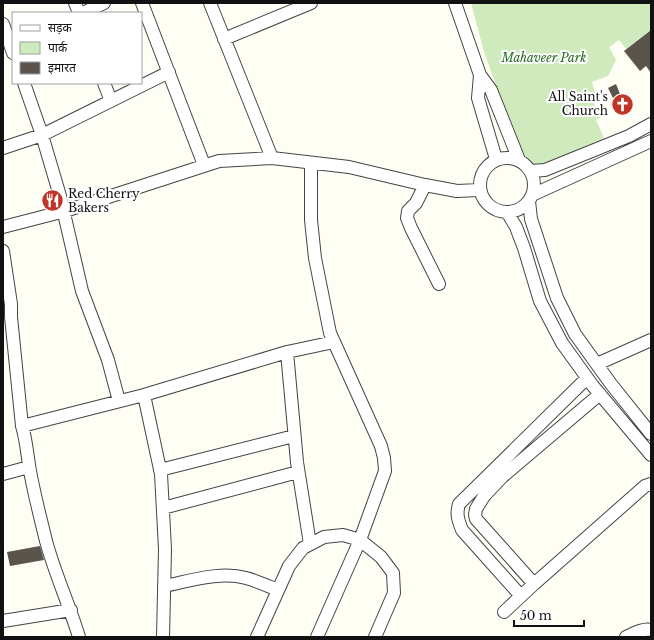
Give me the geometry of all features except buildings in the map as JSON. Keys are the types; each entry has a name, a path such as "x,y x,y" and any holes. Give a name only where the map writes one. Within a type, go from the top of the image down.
{"street":[{"path":"85,12 104,3"},
{"path":"142,3 204,165"},
{"path":"210,3 272,158"},
{"path":"224,39 311,3"},
{"path":"455,3 480,75 491,90 519,160 530,171 533,179 534,187 530,198 524,206 516,211 507,212 494,210 485,202 479,190 480,177 486,166 496,159 508,157 519,160"},
{"path":"3,24 8,46"},
{"path":"3,148 42,135 169,72"},
{"path":"480,75 478,98 496,159"},
{"path":"24,84 42,135 64,211 82,291 108,360 119,401"},
{"path":"104,84 111,101"},
{"path":"530,171 545,170 629,136 651,124"},
{"path":"530,198 651,141"},
{"path":"3,227 64,211 219,161 272,158 349,168 457,191 479,190"},
{"path":"311,163 311,220 315,258 328,325 334,342 381,446 385,465 385,471 360,540 317,637"},
{"path":"425,185 416,203 408,211 407,218 439,284"},
{"path":"530,198 531,219 557,298 576,334 611,384 651,434"},
{"path":"507,212 516,227 524,248 540,301 562,343 587,378 651,455"},
{"path":"3,251 4,269 11,304 22,426 30,467 46,539 55,570 71,610 79,637"},
{"path":"597,364 651,340"},
{"path":"22,426 144,395 287,352 334,342"},
{"path":"287,352 298,472 310,544"},
{"path":"521,596 462,530 458,522 457,513 459,504 587,378"},
{"path":"534,584 476,519 476,509 484,496 502,477 600,394"},
{"path":"144,395 160,470 163,508 165,549 163,637"},
{"path":"160,470 294,436"},
{"path":"3,474 30,467"},
{"path":"163,508 298,472"},
{"path":"504,612 645,486 651,484"},
{"path":"257,637 289,566 303,548 324,537 343,535 360,540 381,557 393,573 394,593 375,637"},
{"path":"164,586 214,576 230,576 245,578 278,590"},
{"path":"3,621 71,610"},
{"path":"626,637 644,630 651,630"}],"green space":[{"name":"Mahaveer Park","path":"471,3 651,3 651,33 649,31 626,49 619,40 609,47 616,60 608,76 592,82 595,93 589,95 601,117 596,120 604,138 537,168 523,159 484,52"}],"place":[{"name":"All Saint's Church","path":"623,104"},
{"name":"Red Cherry Bakers","path":"52,201"}]}
